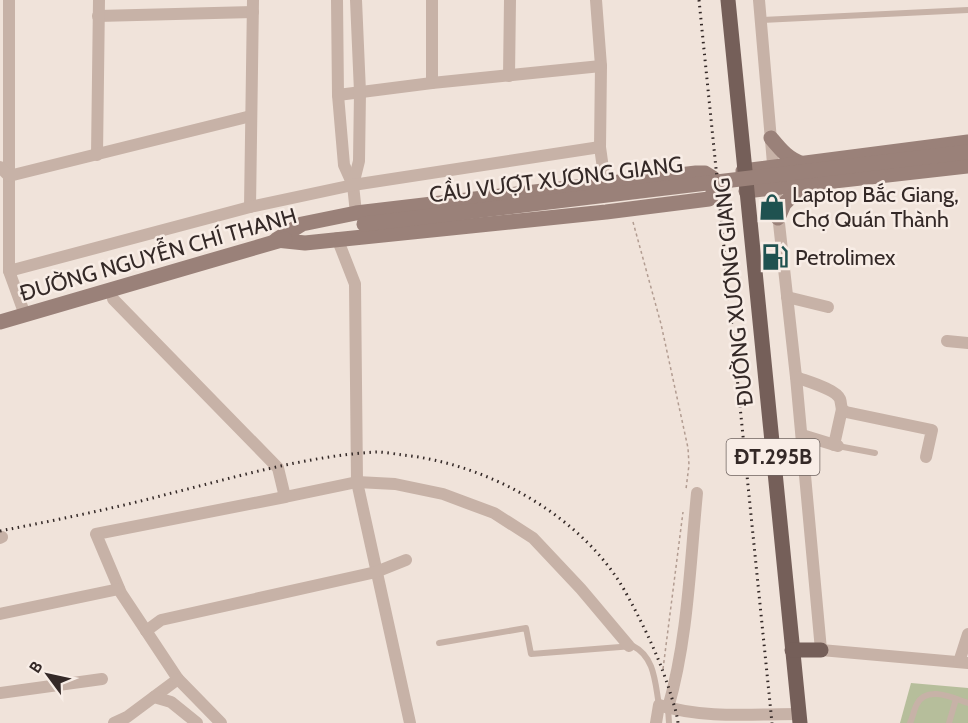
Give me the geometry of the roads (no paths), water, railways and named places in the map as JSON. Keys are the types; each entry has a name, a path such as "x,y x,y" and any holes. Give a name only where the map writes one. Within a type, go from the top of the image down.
{"main road":[{"name":"ĐƯỜNG XƯƠNG GIANG","path":"728,0 743,171 800,718"},
{"path":"792,650 821,650"}],"street":[{"path":"9,0 5,171 9,271 25,315"},
{"path":"98,155 99,0"},
{"path":"276,240 305,243 629,210 709,199 713,195 713,178 705,173 696,173 605,183 360,219 353,185 344,165 338,95 338,0"},
{"path":"353,185 359,161 360,92 356,0"},
{"path":"432,0 432,83"},
{"path":"509,76 510,0"},
{"path":"596,0 600,66 600,147 606,212"},
{"path":"759,0 773,168 802,435 821,650 964,663 968,634"},
{"path":"98,16 253,6 250,207"},
{"path":"338,95 600,66"},
{"path":"5,171 98,155 251,116"},
{"path":"771,138 783,153 799,164"},
{"path":"743,171 968,142"},
{"path":"9,271 250,207 353,185 600,147"},
{"name":"CẦU VƯỢT XƯƠNG GIANG","path":"360,219 968,152"},
{"path":"799,164 788,172 788,178 801,184"},
{"path":"746,191 968,166"},
{"path":"778,218 788,200 801,184"},
{"name":"ĐƯỜNG NGUYỄN CHÍ THANH","path":"0,322 276,240 360,219"},
{"path":"337,238 355,284 357,482 410,723"},
{"path":"787,297 828,307"},
{"path":"113,299 278,468 285,497"},
{"path":"946,340 968,343"},
{"path":"796,377 837,395 842,409 836,445 802,435"},
{"path":"842,409 855,415 932,430 926,457"},
{"path":"221,723 178,680 146,632 119,589 96,534 357,482 395,484 443,494 494,513 534,538 581,588 629,646"},
{"path":"656,723 678,676 682,648 692,490"},
{"path":"146,632 161,620 376,572 406,560"},
{"path":"0,614 119,589"},
{"path":"0,693 102,679"},
{"path":"114,723 127,717 178,680"},
{"path":"154,697 171,702 197,723"},
{"path":"664,707 723,715 800,718"}],"lane":[{"path":"761,20 968,10"},
{"path":"836,445 875,453"},
{"path":"439,643 526,628 531,654 633,646 643,651 653,670 669,723"},
{"path":"910,723 918,702 923,697 935,694 968,703"},
{"path":"949,723 956,699"}],"railway":[{"path":"699,0 772,723"},
{"path":"0,531 105,509 271,468 324,458 376,452 436,460 500,483 531,499 560,518 586,541 608,566 639,617 661,666 678,723"}],"place":[{"name":"Laptop Bắc Giang, Chợ Quán Thành","path":"772,207"},
{"name":"Petrolimex","path":"775,257"}]}
